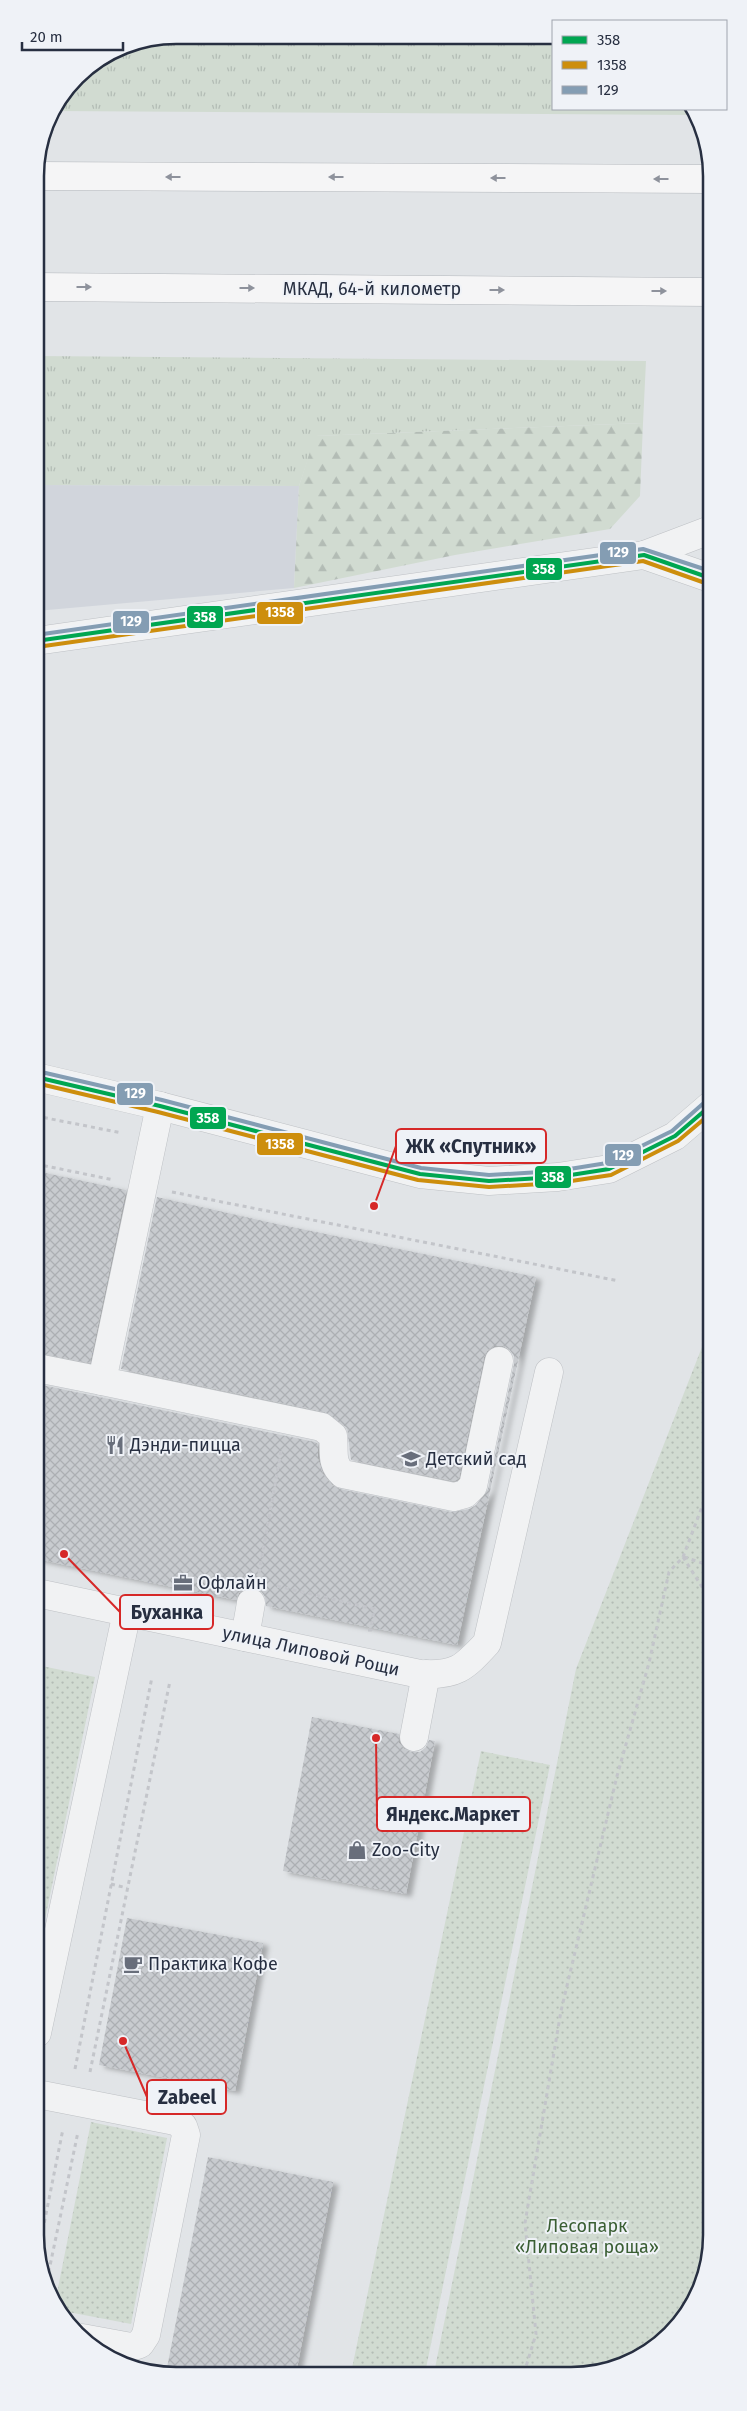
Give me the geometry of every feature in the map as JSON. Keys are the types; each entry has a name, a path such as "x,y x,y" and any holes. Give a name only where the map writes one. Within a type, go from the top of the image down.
{"highway":[{"path":"44,176 703,179"},
{"name":"МКАД, 64-й километр","path":"44,287 703,292"}],"street":[{"path":"44,640 644,556 703,533"},
{"path":"644,556 703,576"},
{"path":"44,1079 160,1106 420,1174 489,1181 558,1177 609,1169 675,1136 703,1112"},
{"path":"102,1381 160,1106"},
{"path":"44,1369 322,1427 333,1436 335,1448 333,1458 336,1468 343,1474 454,1497 465,1494 473,1486 499,1361"},
{"name":"улица Липовой Рощи","path":"44,1594 426,1674 446,1674 467,1664 487,1643 549,1372"},
{"path":"245,1637 254,1592"},
{"path":"44,2000 127,1612"},
{"path":"414,1737 426,1674"},
{"path":"44,2095 175,2121 183,2126 186,2135 146,2336 140,2344 131,2348 96,2341"}],"path":[{"path":"44,1118 124,1133"},
{"path":"44,1166 119,1181"},
{"path":"172,1192 619,1281"},
{"path":"254,1592 286,1420"},
{"path":"526,2367 536,2334 525,2223 560,2011 617,1776 648,1663 669,1572 683,1557 703,1504"},
{"path":"683,1557 703,1563"},
{"path":"683,1557 703,1588"},
{"path":"275,1585 374,1609 371,1627"},
{"path":"49,2270 111,1884 152,1677"},
{"path":"44,2230 127,1888 170,1681"},
{"path":"111,1884 127,1888"}],"shaded area":[{"path":"44,485 299,486 294,588 44,610"}],"green space":[{"path":"167,44 552,44 552,110 686,110 688,115 60,111 76,89 102,66 117,57 150,46"},
{"path":"44,356 646,361 643,423 316,436 299,486 44,485"},
{"path":"643,423 640,496 610,529 455,555 294,588 299,486 315,436"},
{"name":"Лесопарк «Липовая роща»","path":"703,1344 703,2244 699,2269 686,2301 671,2322 645,2345 622,2357 597,2365 571,2367 435,2367 576,1669"},
{"path":"44,1666 95,1677 44,1924"},
{"path":"481,1751 550,1765 426,2367 352,2367"},
{"path":"91,2122 167,2138 131,2324 68,2312 57,2293"}],"building":[{"path":"44,1173 126,1190 90,1363 44,1354"},
{"path":"157,1197 272,1223 536,1277 457,1645 266,1606 265,1597 261,1591 254,1588 245,1589 239,1593 236,1600 44,1560 44,1385 315,1442 318,1444 318,1459 323,1474 332,1485 340,1489 451,1512 469,1509 476,1505 488,1489 514,1364 514,1356 509,1349 503,1346 494,1346 487,1351 484,1357 459,1478 454,1481 351,1460 347,1428 325,1412 121,1369"},
{"path":"312,1717 399,1734 399,1743 404,1749 411,1752 420,1752 426,1747 429,1740 435,1741 406,1894 283,1871"},
{"path":"127,1918 263,1943 235,2091 99,2065"},
{"path":"208,2157 333,2182 297,2367 167,2367"}],"transit line":[{"name":"129","path":"44,634 643,549 703,569"},
{"name":"358","path":"44,640 644,555 703,576"},
{"name":"1358","path":"44,646 643,561 703,582"},
{"name":"129","path":"44,1073 162,1100 421,1168 489,1175 557,1171 607,1163 672,1131 703,1104"},
{"name":"358","path":"44,1079 160,1106 420,1174 489,1181 558,1177 609,1169 675,1136 703,1112"},
{"name":"1358","path":"44,1085 158,1112 418,1180 489,1187 558,1183 611,1175 678,1141 703,1120"}],"place":[{"name":"ЖК «Спутник»","path":"374,1206"},
{"name":"Дэнди-пицца","path":"115,1445"},
{"name":"Детский сад","path":"411,1459"},
{"name":"Буханка","path":"64,1554"},
{"name":"Офлайн","path":"183,1583"},
{"name":"Яндекс.Маркет","path":"376,1738"},
{"name":"Zoo-City","path":"357,1850"},
{"name":"Практика Кофе","path":"133,1964"},
{"name":"Zabeel","path":"123,2041"}]}
